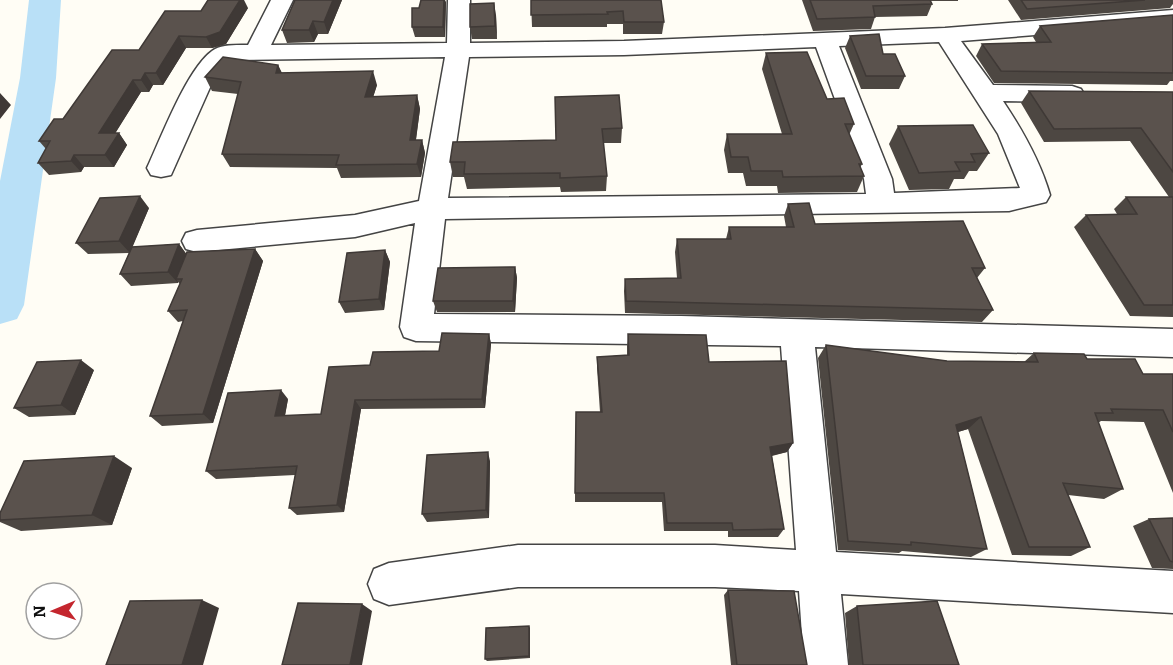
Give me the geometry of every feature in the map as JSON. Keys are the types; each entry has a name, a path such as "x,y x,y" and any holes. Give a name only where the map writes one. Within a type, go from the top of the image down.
{"street":[{"path":"260,51 259,42 282,0"},
{"path":"459,0 458,50 432,209 416,327 1173,343"},
{"path":"161,168 205,72 221,55 260,51 276,53 624,48 945,35 1077,16 1173,17"},
{"path":"196,241 355,226 432,209 882,204 1009,201 1036,195 1032,175 986,93 945,35"},
{"path":"825,39 878,179 882,204"},
{"path":"986,93 1091,94"},
{"path":"796,334 826,665"},
{"path":"389,584 518,566 715,566 1173,592"}],"building":[{"path":"208,0 240,0 220,32 206,37 179,36 156,73 145,73 141,80 133,80 99,133 119,133 105,155 74,155 71,161 38,163 50,141 39,141 54,119 63,119 112,50 139,50 165,11 201,11"},
{"path":"295,0 333,0 324,22 313,21 309,30 282,30"},
{"path":"421,0 444,0 443,27 412,27 412,8 419,8"},
{"path":"531,0 661,0 664,22 624,22 623,11 607,12 608,14 531,15"},
{"path":"810,0 930,0 932,4 873,6 875,17 817,19"},
{"path":"1021,0 1145,0 1027,9"},
{"path":"494,3 495,26 470,27 470,4"},
{"path":"1173,15 1173,73 1001,71 982,44 1051,42 1040,26"},
{"path":"879,34 883,54 895,54 905,76 866,76 850,36"},
{"path":"807,52 827,99 844,98 854,124 845,124 862,164 859,164 864,176 783,177 782,171 751,171 748,157 731,157 727,134 792,134 766,53"},
{"path":"223,57 278,65 276,73 373,71 365,97 417,95 410,140 422,140 417,164 336,165 339,155 222,154 241,82 205,77"},
{"path":"1029,91 1173,92 1173,172 1141,128 1054,129"},
{"path":"619,95 622,128 602,129 607,176 560,178 560,173 464,174 465,162 450,162 453,142 556,140 555,97"},
{"path":"973,125 989,153 971,154 975,162 955,162 960,171 919,173 898,126"},
{"path":"140,196 119,241 76,243 100,198"},
{"path":"1126,197 1173,197 1173,305 1144,305 1086,215 1137,214"},
{"path":"809,203 815,224 963,221 985,268 972,268 993,310 626,301 625,279 681,278 677,239 731,239 729,227 794,227 788,204"},
{"path":"179,244 168,272 120,274 132,247"},
{"path":"255,249 203,414 150,416 187,310 168,311 182,279 176,279 187,252"},
{"path":"385,250 379,299 339,302 347,253"},
{"path":"515,267 513,301 433,301 438,268"},
{"path":"442,333 489,334 482,399 355,400 337,505 289,508 297,466 206,471 228,393 281,390 275,416 321,414 329,367 370,365 373,352 439,351"},
{"path":"628,334 706,335 709,362 786,361 793,443 770,447 784,529 733,530 732,523 667,523 664,493 575,493 576,412 602,412 597,357 629,355"},
{"path":"826,345 947,361 1038,362 1034,353 1084,354 1087,359 1135,359 1143,374 1173,374 1173,432 1163,410 1111,409 1113,413 1095,413 1123,489 1063,483 1090,547 1029,547 981,417 956,425 987,549 911,542 911,545 848,541"},
{"path":"81,360 61,405 14,408 37,362"},
{"path":"488,452 486,510 422,514 427,455"},
{"path":"114,456 92,515 0,520 0,513 24,461"},
{"path":"1173,518 1173,562 1170,561 1149,519"},
{"path":"728,590 794,591 807,665 737,665"},
{"path":"202,600 182,665 106,665 130,601"},
{"path":"937,601 959,665 863,665 857,606"},
{"path":"298,603 362,604 350,665 282,665"},
{"path":"529,626 529,656 485,659 486,628"}],"waterway":[{"path":"0,305 38,78 45,0"}]}
